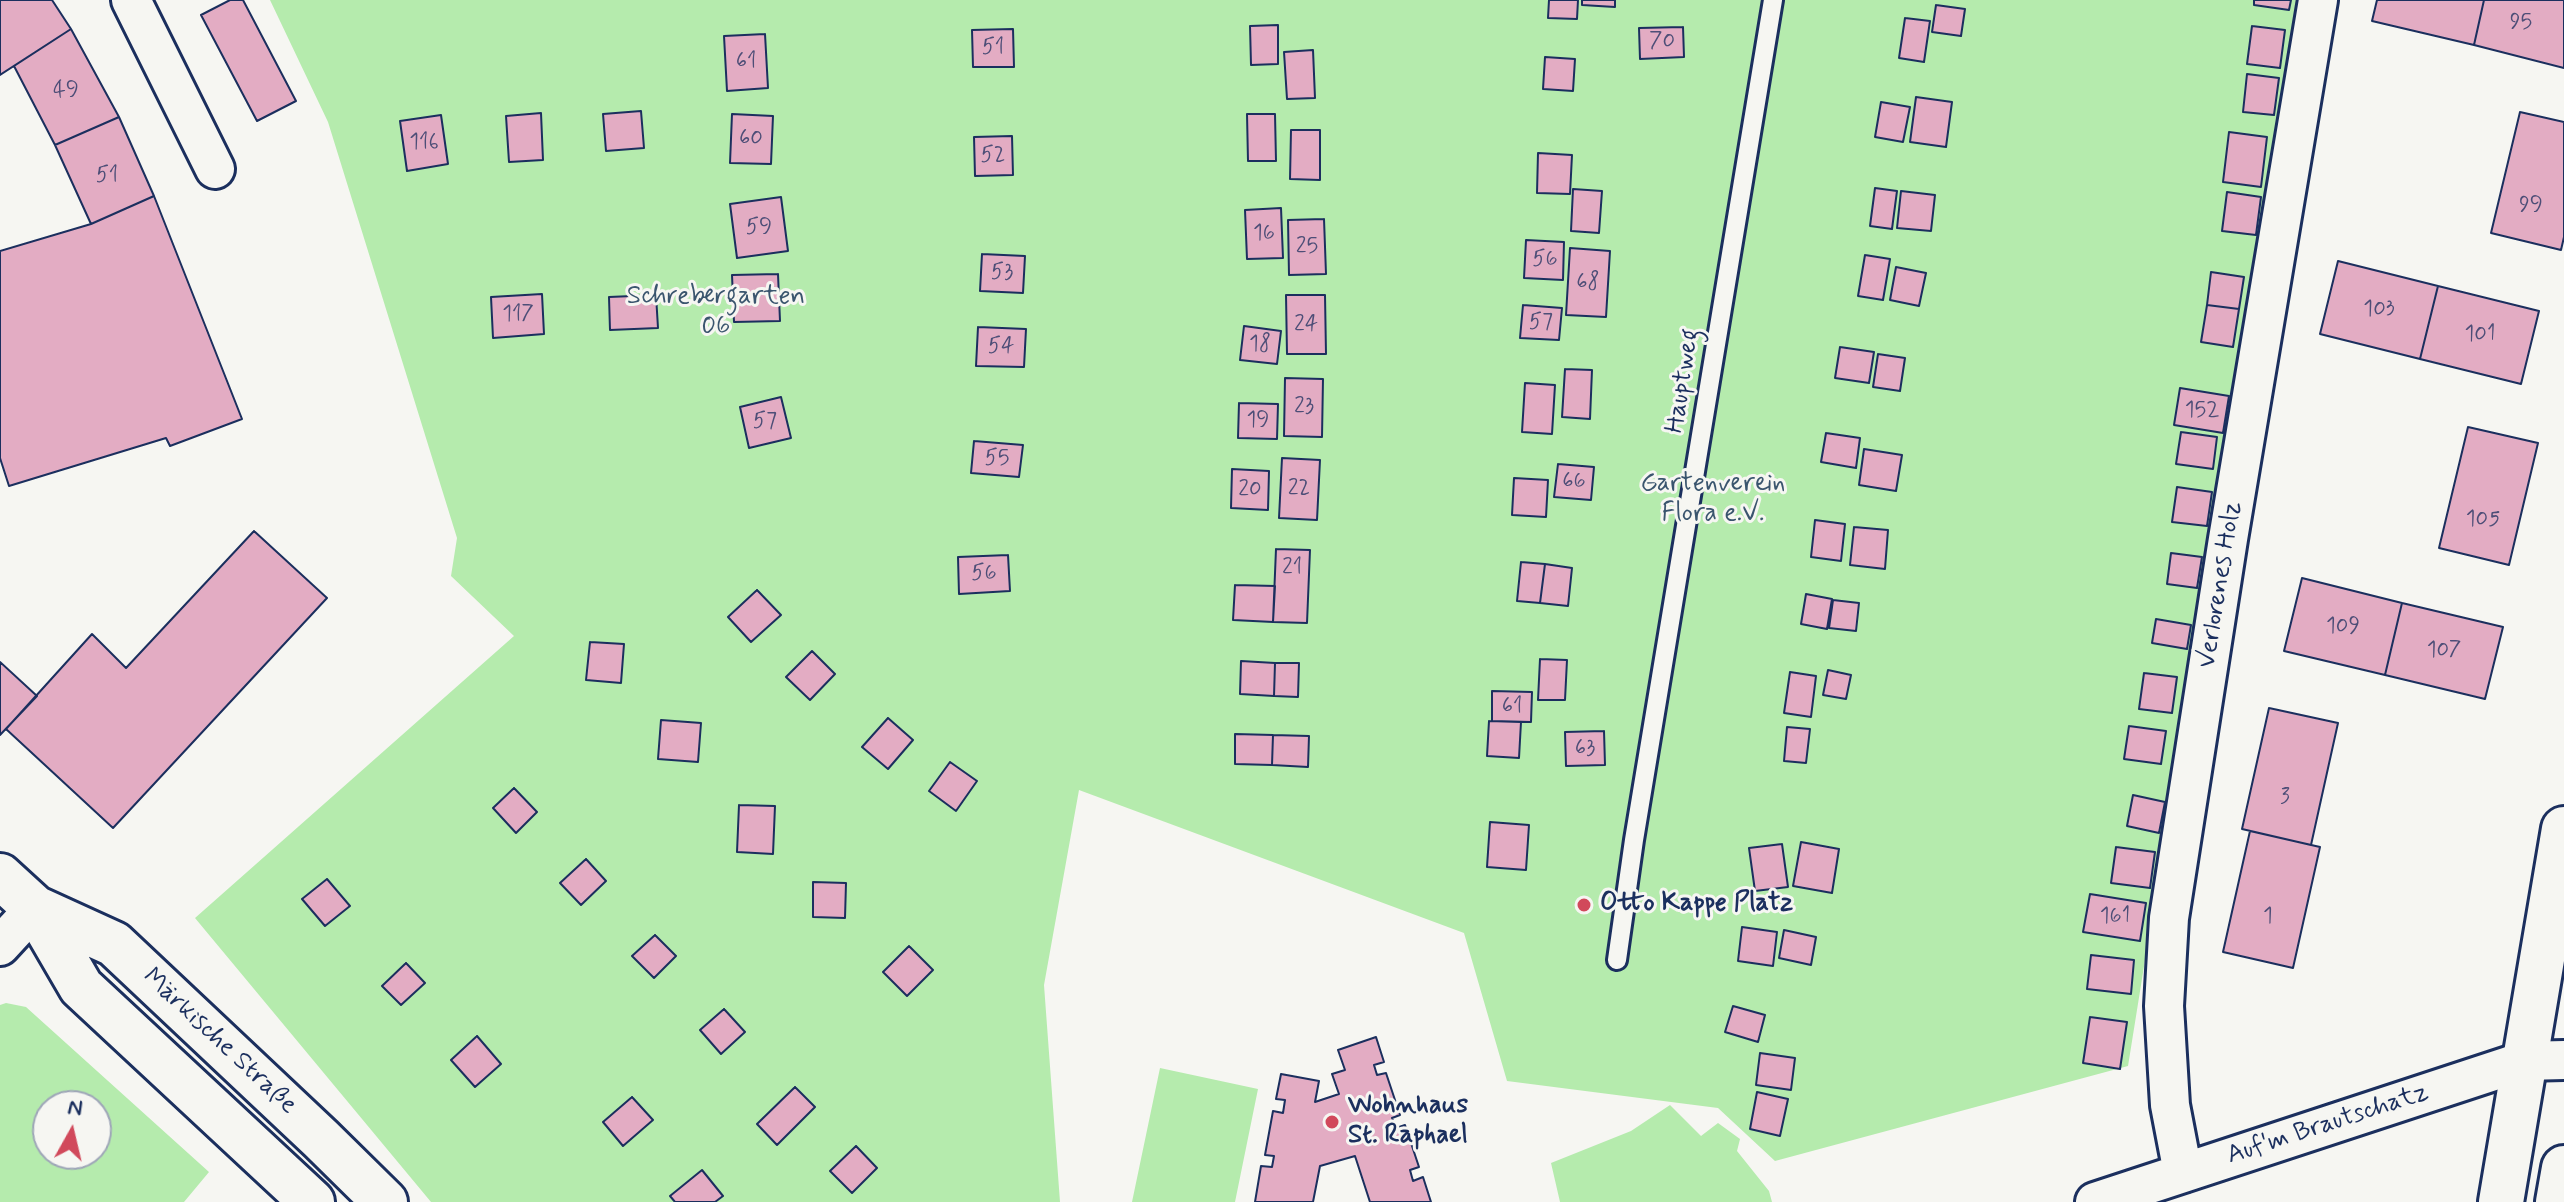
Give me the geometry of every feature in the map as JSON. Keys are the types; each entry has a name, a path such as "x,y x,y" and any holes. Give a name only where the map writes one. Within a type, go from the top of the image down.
{"main road":[{"path":"2501,1202 2544,1061 2564,829"},
{"name":"Märkische Straße","path":"0,876 35,908 81,987 312,1202"},
{"name":"Märkische Straße","path":"35,908 114,944 385,1202"},
{"path":"2558,1202 2564,1168"}],"street":[{"path":"131,0 215,169"},
{"name":"Verlorenes Holz","path":"2183,1173 2170,1105 2164,1006 2169,918 2225,554 2318,0"},
{"path":"0,946 35,908"},
{"name":"Auf'm Brautschatz","path":"2095,1202 2544,1061"}],"lane":[{"name":"Hauptweg","path":"1617,960 1634,840 1773,0"}],"green space":[{"path":"270,0 2299,0 2128,1066 1775,1161 1718,1108 1507,1081 1464,933 1079,790 1044,985 1060,1202 431,1202 195,918 514,636 451,576 457,538 328,122"},
{"path":"6,1003 26,1007 209,1172 184,1202 0,1202 0,1005"},
{"path":"1160,1068 1258,1089 1235,1202 1132,1202"},
{"path":"1670,1105 1701,1136 1718,1123 1740,1139 1737,1151 1769,1191 1772,1202 1560,1202 1551,1163 1631,1131"}],"building":[{"path":"0,0 52,0 71,29 0,75"},
{"path":"230,0 243,0 296,101 257,121 201,15"},
{"path":"1549,0 1578,0 1577,19 1548,18"},
{"path":"1582,0 1615,0 1615,7 1582,5"},
{"path":"2254,0 2291,0 2289,10 2254,5"},
{"path":"2377,0 2484,0 2474,45 2372,21"},
{"path":"2484,0 2564,0 2564,68 2474,45"},
{"path":"1936,5 1965,9 1961,36 1932,32"},
{"path":"1905,18 1930,21 1924,62 1899,58"},
{"path":"1278,25 1278,64 1251,65 1250,26"},
{"path":"2252,26 2285,30 2280,68 2247,64"},
{"path":"1683,27 1684,57 1640,59 1639,28"},
{"path":"71,29 119,117 55,145 14,66"},
{"path":"1013,29 1014,67 973,67 972,30"},
{"path":"765,34 768,88 727,91 724,36"},
{"path":"1313,50 1315,98 1287,99 1284,52"},
{"path":"1545,57 1575,59 1573,91 1543,89"},
{"path":"2247,74 2279,78 2274,115 2243,112"},
{"path":"1916,97 1952,102 1946,147 1910,142"},
{"path":"1881,102 1910,107 1903,142 1875,137"},
{"path":"641,111 644,148 606,151 603,114"},
{"path":"2520,112 2564,122 2564,237 2561,250 2491,233"},
{"path":"541,113 543,160 509,162 506,116"},
{"path":"732,114 773,116 771,164 730,163"},
{"path":"1247,114 1275,114 1276,161 1248,161"},
{"path":"441,115 448,164 407,171 400,121"},
{"path":"119,117 154,196 91,224 55,145"},
{"path":"1291,130 1320,130 1320,180 1290,179"},
{"path":"2229,132 2267,137 2261,187 2223,182"},
{"path":"1012,136 1013,175 975,176 974,137"},
{"path":"1538,153 1572,155 1570,194 1537,193"},
{"path":"1875,188 1897,191 1892,229 1870,226"},
{"path":"1573,189 1602,191 1599,233 1571,231"},
{"path":"1901,191 1935,195 1931,231 1897,228"},
{"path":"2227,192 2261,197 2256,235 2222,231"},
{"path":"154,196 242,419 170,446 166,438 9,486 0,458 0,251 91,224"},
{"path":"781,197 788,251 737,258 730,204"},
{"path":"1281,208 1283,258 1247,259 1245,210"},
{"path":"1324,219 1326,274 1289,275 1288,220"},
{"path":"1526,240 1564,242 1563,280 1524,278"},
{"path":"1570,248 1610,251 1606,317 1566,315"},
{"path":"982,254 1025,256 1023,293 980,291"},
{"path":"1865,255 1890,259 1883,300 1858,296"},
{"path":"2338,261 2438,286 2420,359 2320,334"},
{"path":"1896,267 1926,273 1919,306 1890,300"},
{"path":"2211,272 2244,277 2239,309 2207,305"},
{"path":"778,274 780,321 734,322 732,275"},
{"path":"2438,286 2539,311 2521,384 2420,359"},
{"path":"542,294 544,334 493,338 491,297"},
{"path":"656,295 658,328 610,330 609,297"},
{"path":"1286,295 1325,295 1326,354 1287,354"},
{"path":"1523,305 1562,308 1559,340 1520,338"},
{"path":"2207,305 2239,309 2233,347 2201,342"},
{"path":"1244,326 1281,331 1277,364 1240,360"},
{"path":"978,327 1026,329 1024,367 976,366"},
{"path":"1840,347 1874,352 1869,383 1835,378"},
{"path":"1878,354 1905,358 1900,391 1873,387"},
{"path":"1565,369 1592,370 1590,419 1562,417"},
{"path":"1285,378 1323,379 1322,437 1284,436"},
{"path":"1525,383 1555,385 1552,434 1522,432"},
{"path":"2180,388 2229,396 2223,433 2174,425"},
{"path":"781,397 791,438 749,448 740,407"},
{"path":"1239,403 1278,404 1277,439 1238,438"},
{"path":"2468,427 2538,443 2509,565 2439,548"},
{"path":"2181,432 2217,437 2213,469 2176,464"},
{"path":"1826,433 1860,438 1856,468 1821,462"},
{"path":"974,441 1023,445 1019,477 971,473"},
{"path":"1864,449 1902,455 1896,491 1859,485"},
{"path":"1282,458 1320,460 1317,520 1279,518"},
{"path":"1558,464 1594,467 1591,500 1554,497"},
{"path":"1232,469 1269,471 1268,510 1231,508"},
{"path":"1514,478 1548,480 1546,517 1512,515"},
{"path":"2177,487 2212,492 2207,526 2172,522"},
{"path":"1815,520 1845,524 1841,561 1811,557"},
{"path":"1854,527 1888,530 1885,569 1850,565"},
{"path":"254,531 327,598 113,828 6,729 92,634 126,668"},
{"path":"1276,549 1310,550 1307,623 1273,622"},
{"path":"2171,553 2202,557 2197,588 2167,584"},
{"path":"1008,555 1010,591 959,594 958,557"},
{"path":"1521,562 1545,564 1540,603 1517,601"},
{"path":"1545,564 1572,568 1568,606 1540,603"},
{"path":"2302,578 2402,603 2385,675 2284,651"},
{"path":"1235,585 1275,586 1273,622 1233,620"},
{"path":"757,590 781,615 751,642 728,617"},
{"path":"1806,594 1832,599 1827,629 1801,624"},
{"path":"1833,600 1859,603 1856,631 1829,628"},
{"path":"2402,603 2503,627 2485,699 2385,675"},
{"path":"2156,619 2191,625 2187,649 2152,643"},
{"path":"590,642 624,644 621,683 586,680"},
{"path":"812,651 835,674 810,700 786,677"},
{"path":"1540,659 1567,660 1565,700 1538,700"},
{"path":"1241,661 1275,663 1274,696 1240,694"},
{"path":"0,662 37,696 0,735"},
{"path":"1275,663 1299,663 1298,697 1274,696"},
{"path":"1828,670 1851,675 1846,699 1823,695"},
{"path":"1790,672 1816,676 1811,717 1784,713"},
{"path":"2144,673 2177,677 2172,713 2139,709"},
{"path":"1492,691 1532,692 1531,722 1492,721"},
{"path":"2269,708 2338,723 2311,845 2242,829"},
{"path":"888,718 913,740 888,769 862,747"},
{"path":"661,720 701,723 698,762 658,759"},
{"path":"1489,721 1521,722 1519,758 1487,756"},
{"path":"2129,726 2166,731 2161,764 2124,759"},
{"path":"1787,727 1810,729 1806,763 1784,761"},
{"path":"1604,731 1605,765 1566,766 1565,732"},
{"path":"1235,734 1273,735 1272,765 1235,764"},
{"path":"1273,735 1309,736 1308,767 1272,765"},
{"path":"950,762 977,781 956,811 929,791"},
{"path":"514,788 537,812 516,833 493,808"},
{"path":"2133,795 2165,802 2159,833 2127,826"},
{"path":"739,805 775,806 773,854 737,852"},
{"path":"1490,822 1529,825 1526,870 1487,867"},
{"path":"2250,831 2320,847 2293,968 2223,952"},
{"path":"1801,842 1839,849 1832,893 1793,886"},
{"path":"1782,844 1788,887 1755,891 1749,848"},
{"path":"2116,847 2155,852 2150,888 2111,883"},
{"path":"586,859 606,881 581,905 560,883"},
{"path":"327,879 350,906 325,926 302,899"},
{"path":"813,882 846,883 845,918 813,917"},
{"path":"2090,894 2146,903 2140,941 2083,932"},
{"path":"1742,927 1777,932 1773,966 1738,961"},
{"path":"1784,930 1816,937 1811,965 1779,958"},
{"path":"655,935 676,956 654,978 632,956"},
{"path":"909,946 933,970 907,996 883,972"},
{"path":"2091,955 2134,960 2131,994 2087,989"},
{"path":"406,963 425,983 401,1005 382,986"},
{"path":"1733,1006 1765,1015 1758,1042 1725,1032"},
{"path":"724,1009 745,1032 721,1054 700,1030"},
{"path":"2090,1017 2127,1022 2120,1069 2083,1063"},
{"path":"477,1036 501,1064 475,1087 451,1060"},
{"name":"Wohnhaus St. Raphael","path":"1376,1037 1384,1062 1374,1065 1377,1075 1386,1073 1400,1115 1392,1118 1396,1128 1405,1125 1419,1167 1410,1170 1413,1181 1423,1177 1431,1202 1370,1202 1355,1156 1320,1166 1313,1202 1255,1202 1261,1166 1272,1167 1274,1156 1265,1155 1273,1111 1283,1113 1285,1100 1276,1099 1281,1074 1319,1081 1315,1102 1339,1094 1332,1074 1345,1070 1338,1050"},
{"path":"1760,1053 1795,1058 1791,1090 1756,1085"},
{"path":"795,1087 815,1107 777,1145 757,1124"},
{"path":"1757,1092 1788,1099 1780,1136 1750,1129"},
{"path":"632,1097 653,1120 623,1146 603,1122"},
{"path":"856,1146 877,1168 852,1193 830,1171"},
{"path":"702,1170 723,1196 715,1202 675,1202 670,1196"}],"place":[{"name":"Otto Kappe Platz","path":"1584,905"},
{"name":"Wohnhaus St. Raphael","path":"1332,1122"}],"park label":[{"name":"Schrebergarten 06","path":"716,313"},
{"name":"Gartenverein Flora e.V.","path":"1713,500"}]}
